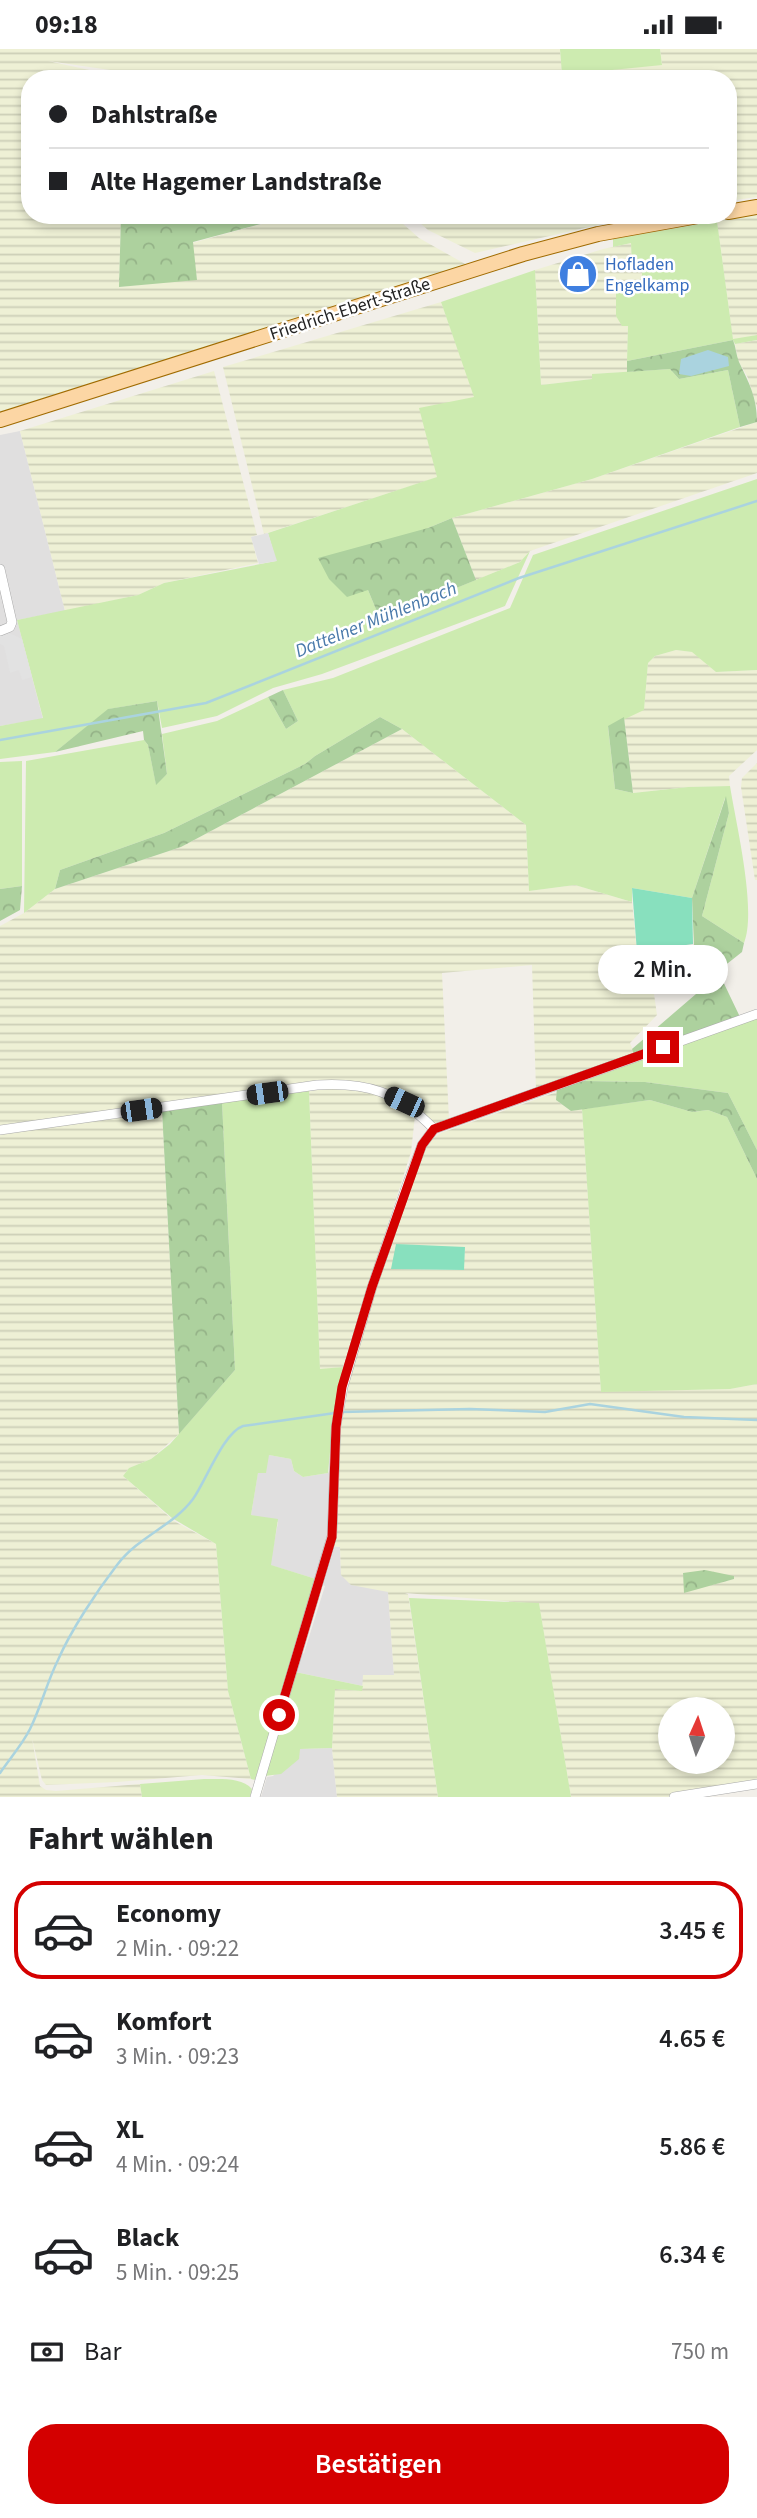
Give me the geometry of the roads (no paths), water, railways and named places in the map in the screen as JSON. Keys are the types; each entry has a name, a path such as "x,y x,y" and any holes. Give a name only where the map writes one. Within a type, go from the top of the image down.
{"main road":[{"path":"737,210 757,207"},
{"name":"Friedrich-Ebert-Straße","path":"0,420 523,254 610,231 651,224"}],"street":[{"path":"0,569 12,622 10,627 0,631"},
{"path":"254,1797 332,1537 336,1427 342,1387 372,1287 422,1145 434,1129 757,1014"},
{"path":"0,1130 344,1083 372,1087 404,1102 434,1129"},
{"path":"674,1797 757,1784"}],"water":[{"path":"708,350 728,357 729,366 691,376 679,374 681,359"}],"waterway":[{"name":"Dattelner Mühlenbach","path":"0,740 206,703 519,578 757,501"},
{"path":"342,1412 470,1409 545,1412 590,1404 684,1417 757,1420"},
{"path":"0,1773 30,1729 63,1648 93,1599 126,1555 176,1517 193,1499 215,1458 236,1430 243,1426 335,1413"}],"place":[{"name":"Hofladen Engelkamp","path":"578,274"}]}
